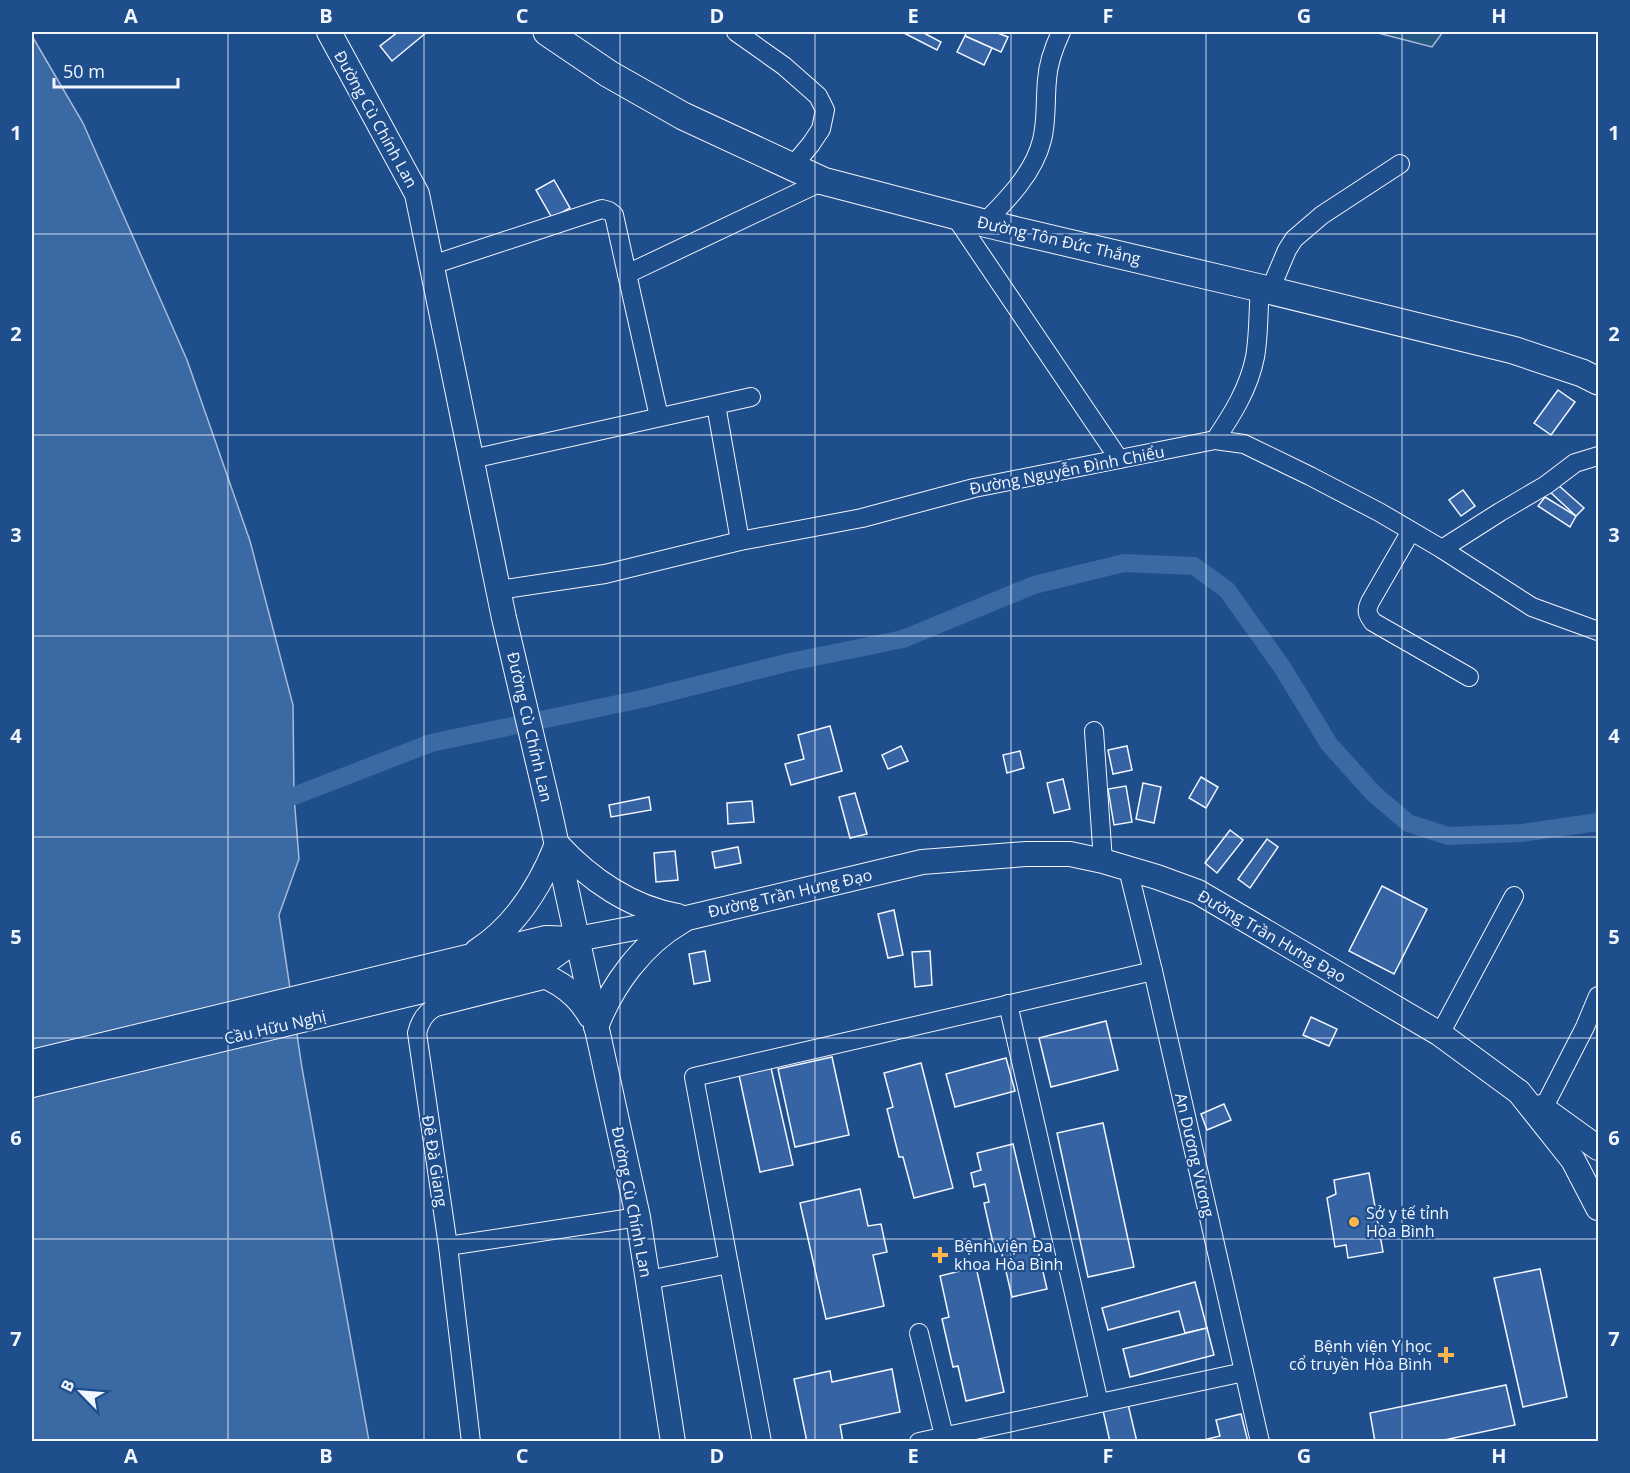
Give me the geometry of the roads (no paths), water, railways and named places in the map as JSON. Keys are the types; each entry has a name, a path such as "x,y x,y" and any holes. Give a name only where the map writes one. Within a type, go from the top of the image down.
{"highway":[{"name":"Đường Tôn Đức Thắng","path":"553,33 609,74 683,116 823,181 984,223 1513,350 1599,381"}],"main road":[{"name":"Đường Cù Chính Lan","path":"329,32 417,194 504,618 549,808 638,1217 673,1442"},
{"path":"466,958 488,944 514,919 536,888 557,844 586,872 617,892 651,909 687,918"},
{"name":"Đường Trần Hưng Đạo","path":"577,939 687,918 922,862 1026,854 1070,854 1103,861 1198,892 1440,1034 1519,1092 1573,1160 1599,1208"},
{"path":"596,1027 612,994 635,961 664,933 687,918"},
{"path":"516,957 547,961 577,939"},
{"path":"516,957 540,974 571,991 584,1006 596,1027"},
{"name":"Cầu Hữu Nghị","path":"32,1062 466,958 516,957"},
{"name":"Cầu Hữu Nghị","path":"32,1085 516,957"},
{"path":"1519,1092 1599,1148"}],"street":[{"path":"736,32 784,66 818,96 825,110 821,129 791,168"},
{"path":"984,223 1010,196 1035,159 1042,141 1045,123 1047,81 1052,54 1061,32"},
{"path":"1215,440 1233,413 1250,374 1255,357 1265,289 1294,239 1322,215 1400,164"},
{"path":"627,274 823,181"},
{"path":"432,265 602,209 609,211 614,215 660,417"},
{"path":"954,215 1119,459"},
{"path":"472,459 751,396"},
{"path":"716,405 740,541"},
{"name":"Đường Nguyễn Đình Chiểu","path":"499,590 605,574 740,541 862,518 974,488 1215,440 1244,444 1379,512 1532,607 1599,631"},
{"path":"1442,549 1546,486 1575,463 1599,456"},
{"path":"1411,531 1370,602 1367,615 1373,622 1469,677"},
{"path":"1094,731 1103,861"},
{"name":"An Dương Vương","path":"1128,869 1260,1442"},
{"path":"1440,1034 1514,896"},
{"path":"762,1442 694,1077 1153,971"},
{"name":"Đê Đà Giang","path":"471,1442 448,1246 417,1041 418,1026 425,1015 436,1007 551,978"},
{"path":"1543,1109 1599,996"},
{"path":"1008,1004 1099,1403"},
{"path":"448,1246 638,1217"},
{"path":"648,1280 729,1264"},
{"path":"919,1333 944,1436"},
{"path":"919,1442 1244,1371"}],"waterway":[{"path":"294,796 431,743 646,698 790,662 903,639 1034,585 1124,563 1194,566 1227,590 1282,667 1329,744 1373,793 1408,823 1448,836 1522,833 1598,822"}],"place":[{"name":"Sở y tế tỉnh Hòa Bình","path":"1354,1222"},
{"name":"Bệnh viện Đa khoa Hòa Bình","path":"940,1255"},
{"name":"Bệnh viện Y học cổ truyền Hòa Bình","path":"1446,1355"}]}
